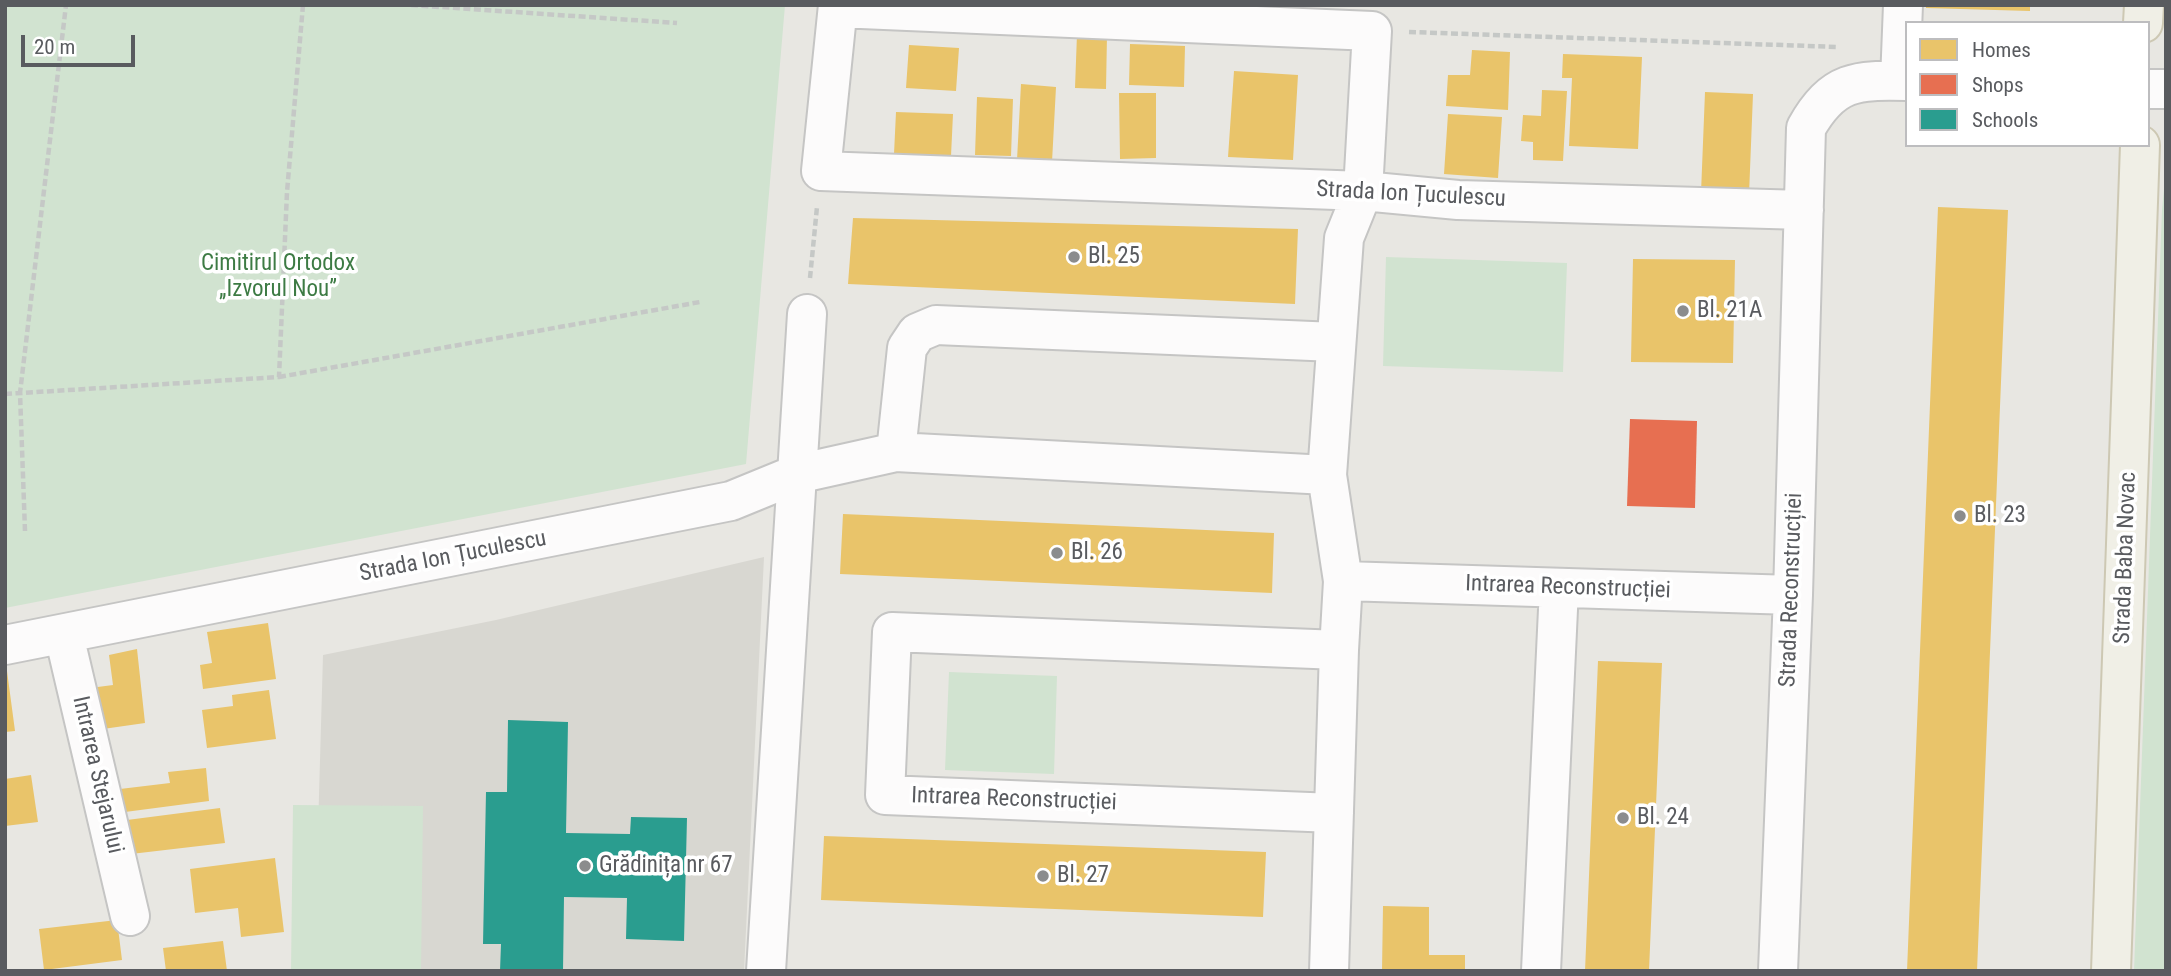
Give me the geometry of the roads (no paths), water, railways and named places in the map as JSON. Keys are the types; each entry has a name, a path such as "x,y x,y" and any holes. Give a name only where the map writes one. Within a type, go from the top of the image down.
{"main road":[{"name":"Strada Baba Novac","path":"2111,971 2140,147"}],"street":[{"path":"1804,210 1806,128 1826,97 1844,88 1903,71 1903,5"},
{"path":"838,7 1372,31 1363,191 1344,238 1327,475 1343,581 1329,971"},
{"name":"Strada Ion Țuculescu","path":"838,7 821,171 1363,191 1458,200 1804,210"},
{"name":"Strada Reconstrucției","path":"1778,971 1793,595 1804,210"},
{"path":"766,971 807,314"},
{"path":"896,452 907,348 917,333 936,326 1335,342"},
{"name":"Strada Ion Țuculescu","path":"5,645 731,501 797,474 896,452 1327,475"},
{"name":"Intrarea Reconstrucției","path":"1343,581 1793,595"},
{"path":"1541,971 1559,588"},
{"name":"Intrarea Reconstrucției","path":"1334,813 885,795 892,632 1339,650"},
{"name":"Intrarea Stejarului","path":"64,635 130,916"}],"place":[{"name":"Bl. 25","path":"1074,257"},
{"name":"Bl. 21A","path":"1683,311"},
{"name":"Bl. 23","path":"1960,516"},
{"name":"Bl. 26","path":"1057,553"},
{"name":"Bl. 24","path":"1623,818"},
{"name":"Grădinița nr 67","path":"585,866"},
{"name":"Bl. 27","path":"1043,876"}],"park label":[{"name":"Cimitirul Ortodox „Izvorul Nou”","path":"278,277"}]}
